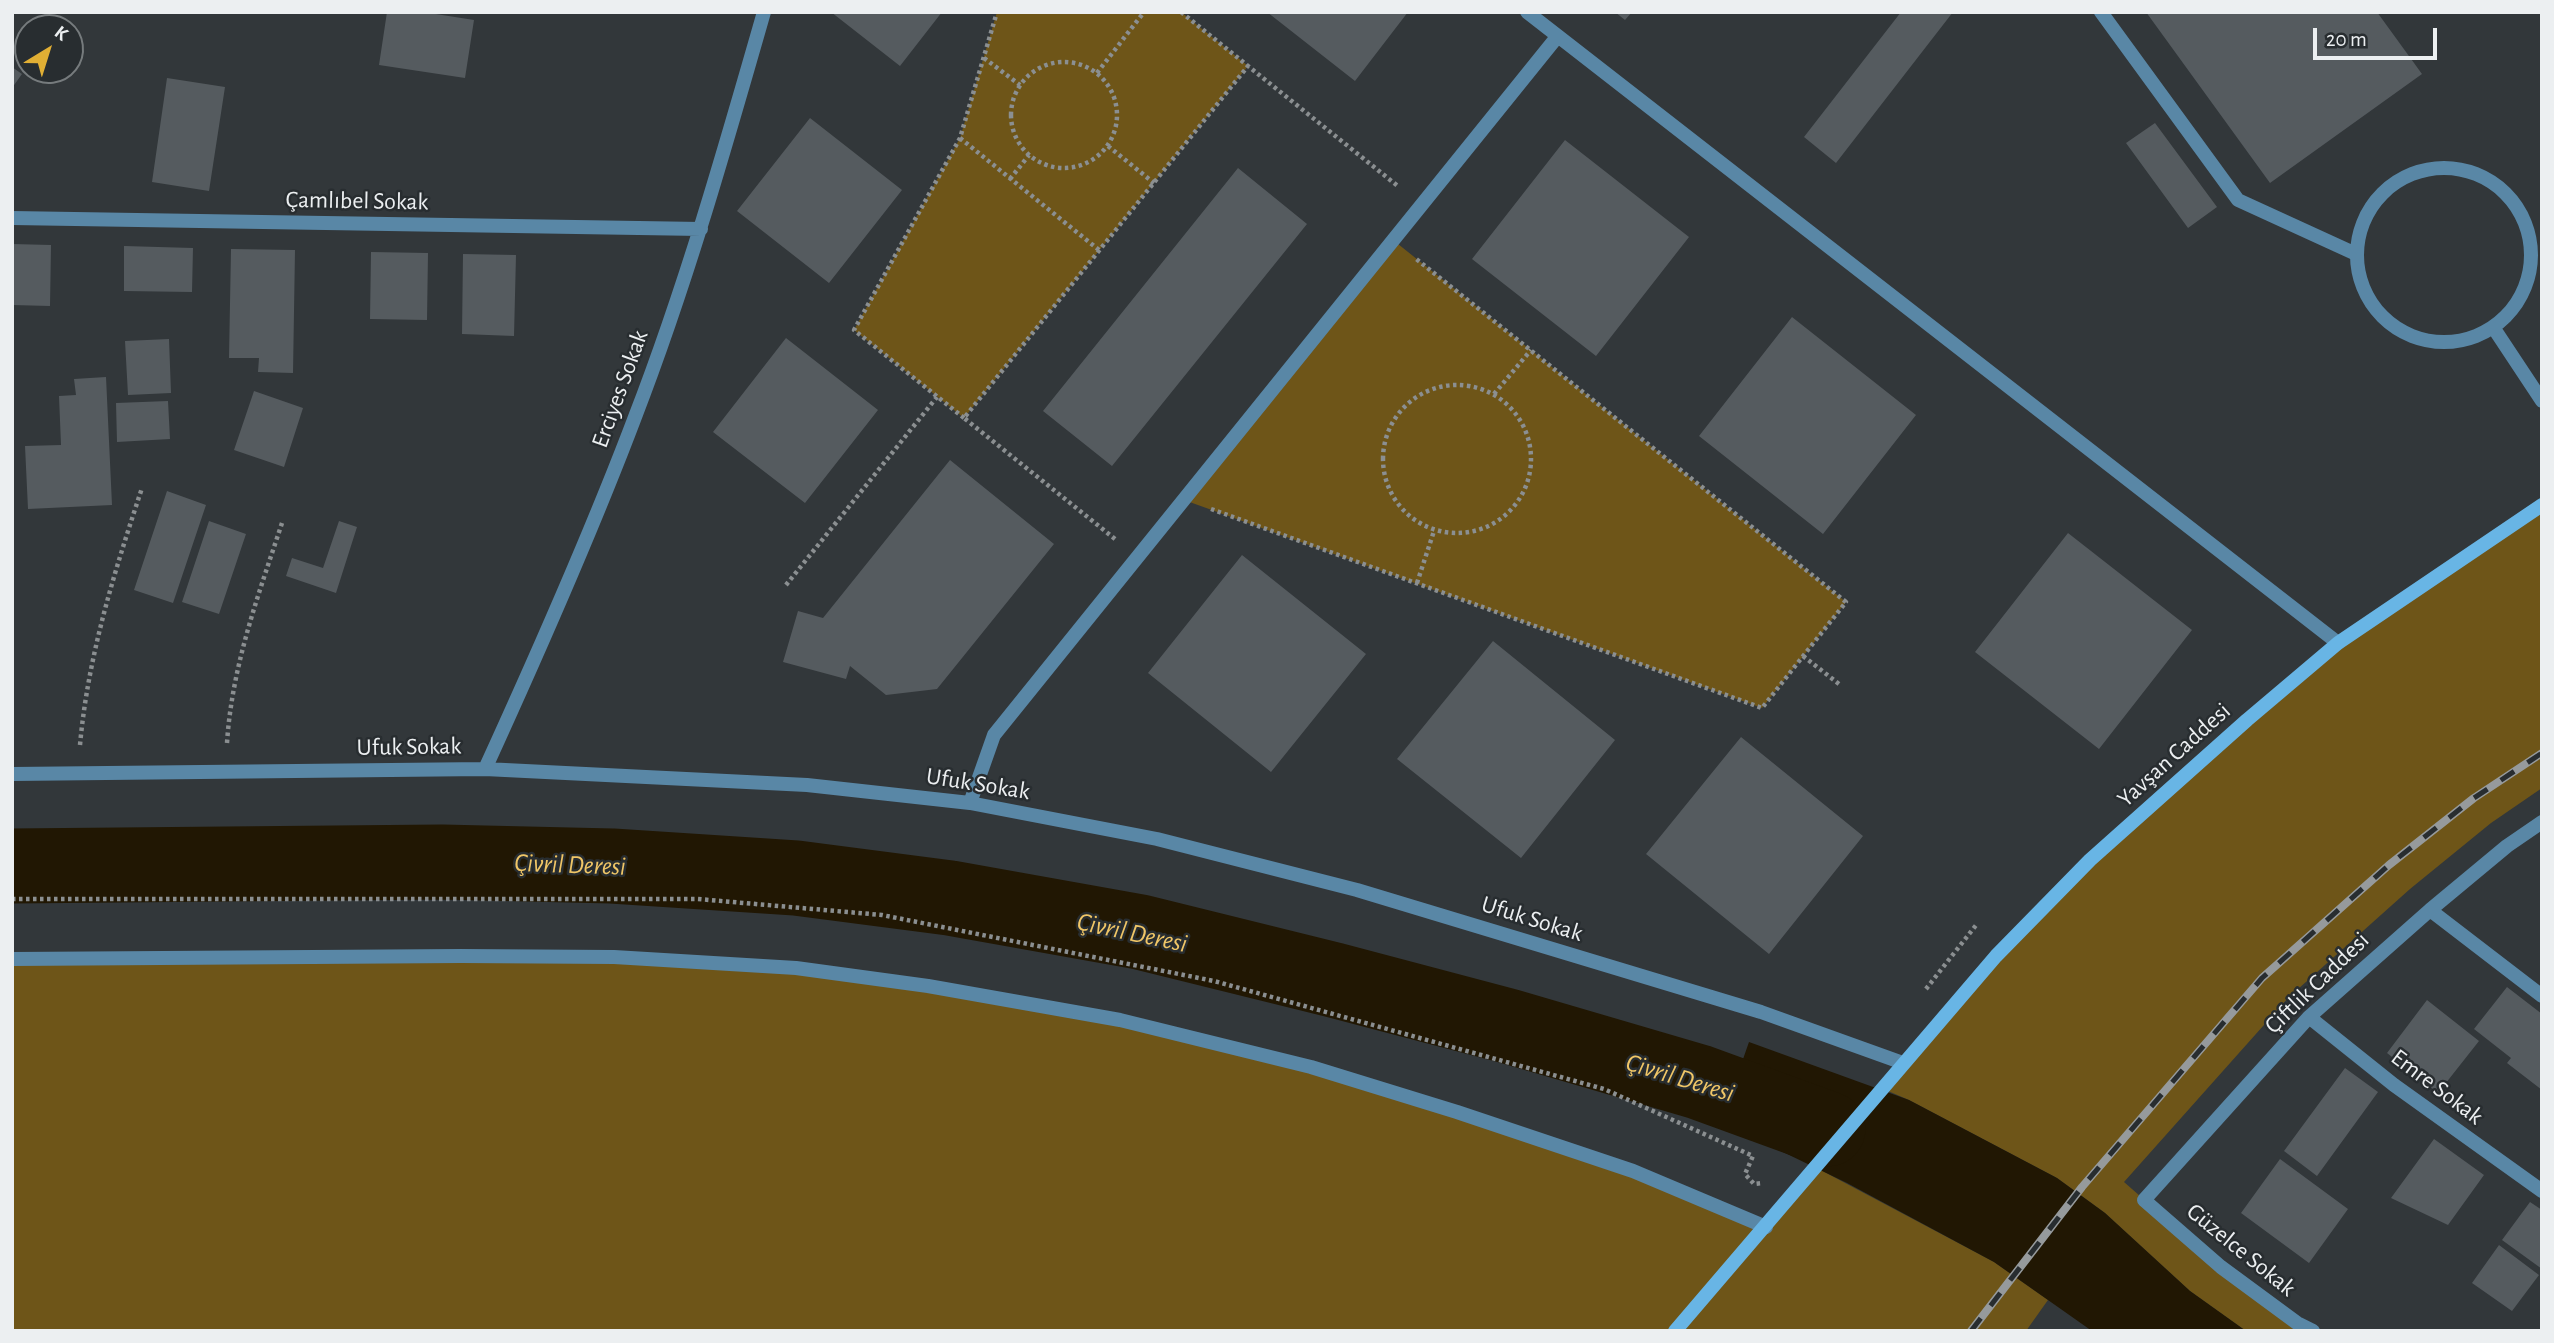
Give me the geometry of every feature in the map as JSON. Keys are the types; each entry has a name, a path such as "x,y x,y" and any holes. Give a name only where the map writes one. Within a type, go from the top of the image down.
{"street":[{"name":"Erciyes Sokak","path":"485,769 566,588 636,416 701,229 764,12"},
{"path":"1527,12 2338,643"},
{"path":"2101,12 2238,200 2356,254"},
{"path":"970,803 994,735 1558,37"},
{"path":"2458,168 2493,182 2507,194 2519,210 2531,245 2531,264 2527,283 2519,300 2493,327 2476,336 2449,341 2420,338 2403,332 2387,321 2369,299 2358,273 2358,235 2364,217 2387,187 2420,170 2458,168"},
{"name":"Çamlıbel Sokak","path":"12,219 701,229"},
{"path":"2493,327 2542,401"},
{"name":"Yavşan Caddesi","path":"1675,1331 1996,956 2091,860 2246,720 2338,643 2542,505"},
{"name":"Ufuk Sokak","path":"12,774 485,769 807,785 970,803 1157,839 1357,890 1761,1012 1903,1062"},
{"name":"Çiftlik Caddesi","path":"2144,1200 2309,1017 2430,910 2507,846 2542,822"},
{"path":"2430,910 2542,996"},
{"path":"12,959 614,957 796,968 928,986 1120,1020 1311,1067 1633,1171 1766,1227"},
{"name":"Emre Sokak","path":"2309,1017 2394,1085 2542,1191"},
{"name":"Güzelce Sokak","path":"2144,1200 2221,1267 2297,1323 2313,1331"}],"path":[{"path":"997,12 960,138 853,330 1137,557"},
{"path":"1097,73 1144,12"},
{"path":"1181,12 1421,205"},
{"path":"984,58 1020,85"},
{"path":"1064,62 1081,65 1097,73 1110,88 1116,107 1116,128 1108,146 1092,161 1070,168 1049,166 1029,155 1017,141 1012,122 1012,103 1020,85 1031,73 1047,65 1064,62"},
{"path":"964,418 1248,66"},
{"path":"960,138 1099,250"},
{"path":"1108,146 1154,183"},
{"path":"1010,179 1029,155"},
{"path":"1184,500 1762,708 1846,602 1393,240"},
{"path":"1494,394 1531,350"},
{"path":"1464,384 1494,394 1517,414 1530,443 1531,474 1527,484 1518,503 1495,525 1465,534 1434,531 1407,515 1388,490 1381,459 1388,429 1406,403 1433,387 1464,384"},
{"path":"786,585 937,397"},
{"path":"78,774 83,712 91,662 105,603 142,488"},
{"path":"228,772 229,714 236,674 245,636 282,523"},
{"path":"1416,583 1434,531"},
{"path":"1803,656 1839,684"},
{"path":"1753,1156 1745,1174 1754,1184 1773,1183"}],"shaded area":[{"path":"997,12 1181,12 1248,66 964,418 854,330 960,138"},
{"path":"1393,240 1846,602 1762,708 1184,500"},
{"path":"2542,505 2542,788 2491,823 2410,889 2288,998 2124,1182 2221,1267 2313,1331 2246,1331 2190,1291 2105,1213 2057,1178 1881,1088 2090,860 2338,643"},
{"path":"461,956 796,968 1120,1020 1457,1112 1766,1226 1815,1167 1994,1262 2048,1300 2026,1331 12,1331 12,959"},
{"path":"1749,1042 1909,1100 2057,1178 2105,1213 2190,1291 2246,1331 2092,1331 1994,1262 1847,1183 1721,1122"}],"building":[{"path":"387,12 423,12 474,20 465,78 379,65"},
{"path":"831,12 942,12 900,66"},
{"path":"1267,12 1408,12 1355,81"},
{"path":"1615,12 1632,12 1625,20"},
{"path":"1901,12 1953,12 1836,163 1804,137"},
{"path":"2146,12 2377,12 2422,74 2270,183"},
{"path":"12,67 15,84 12,88"},
{"path":"167,78 225,87 209,191 152,182"},
{"path":"810,118 902,190 829,283 737,211"},
{"path":"2155,123 2217,207 2188,228 2126,143"},
{"path":"1565,140 1689,237 1596,356 1472,259"},
{"path":"1238,168 1307,224 1112,466 1043,411"},
{"path":"12,244 51,245 50,306 12,305"},
{"path":"124,246 193,248 192,292 124,291"},
{"path":"231,249 295,250 293,373 258,372 259,358 229,358"},
{"path":"371,252 428,253 427,320 370,319"},
{"path":"463,254 516,255 514,336 462,334"},
{"path":"1792,317 1916,415 1823,534 1699,436"},
{"path":"786,338 878,410 805,503 713,432"},
{"path":"169,339 171,393 128,395 125,341"},
{"path":"106,377 112,505 28,509 25,446 61,445 59,396 76,395 74,379"},
{"path":"254,391 303,408 284,467 234,450"},
{"path":"168,401 170,439 117,442 116,403"},
{"path":"950,460 1054,544 937,689 886,695 850,666 846,679 783,662 798,611 823,618"},
{"path":"167,491 206,505 173,603 134,590"},
{"path":"209,521 246,534 219,614 182,602"},
{"path":"339,521 357,527 336,593 286,576 292,558 323,568"},
{"path":"2068,533 2192,630 2099,749 1975,652"},
{"path":"1242,555 1366,654 1271,772 1148,673"},
{"path":"1493,641 1615,740 1521,858 1397,759"},
{"path":"1741,737 1863,836 1769,954 1646,854"},
{"path":"2507,987 2542,1014 2542,1090 2507,1063 2511,1058 2474,1029"},
{"path":"2427,1000 2479,1041 2438,1093 2387,1053"},
{"path":"2345,1068 2378,1092 2317,1176 2284,1151"},
{"path":"2434,1139 2484,1175 2448,1225 2391,1198"},
{"path":"2280,1159 2348,1209 2309,1263 2241,1213"},
{"path":"2530,1202 2542,1210 2542,1269 2502,1240"},
{"path":"2499,1245 2539,1275 2512,1311 2472,1283"}],"waterway":[{"name":"Çivril Deresi","path":"12,866 442,862 612,866 796,878 950,898 1140,932 1334,980 1508,1026 1699,1082 1828,1129"}],"railway":[{"path":"1971,1331 2082,1187 2262,978 2389,865 2474,798 2542,753"}]}
